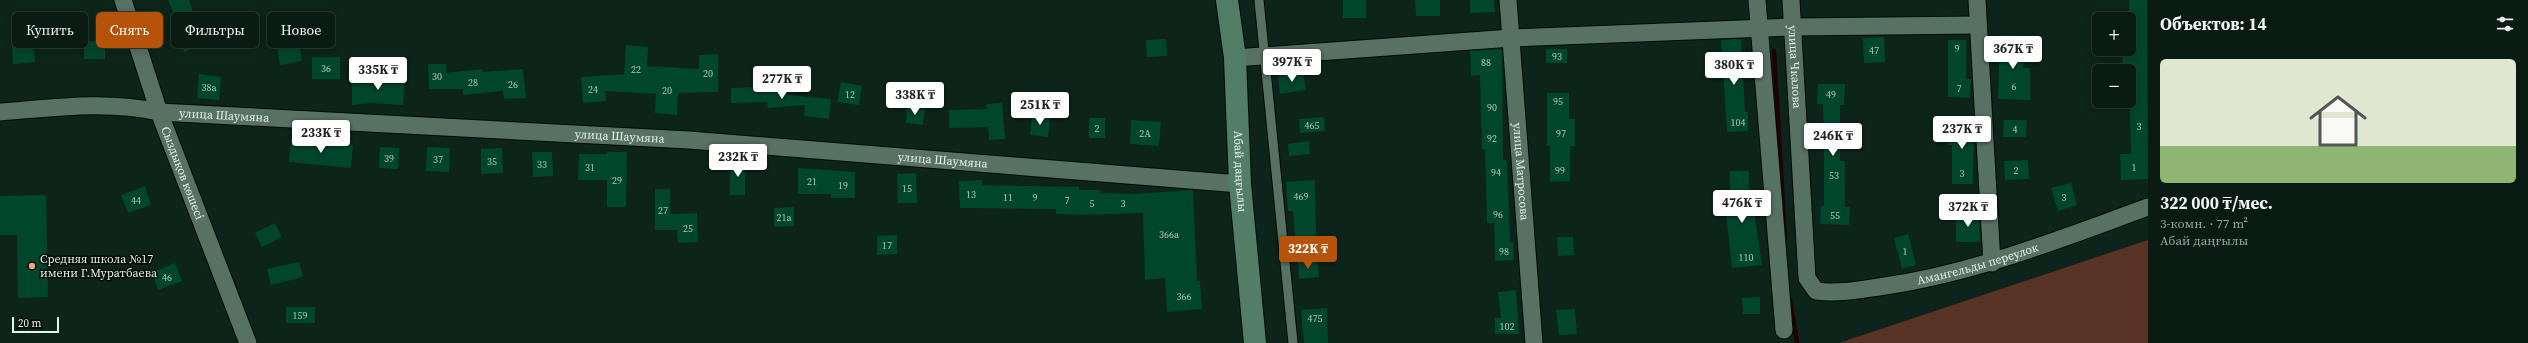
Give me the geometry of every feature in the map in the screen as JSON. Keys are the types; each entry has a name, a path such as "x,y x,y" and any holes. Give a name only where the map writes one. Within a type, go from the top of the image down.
{"street":[{"name":"Сыздықов көшесі","path":"123,0 159,112 248,343"},
{"name":"Абай даңғылы","path":"1227,0 1235,58 1240,184 1255,343"},
{"name":"улица Матросова","path":"1508,0 1534,343"},
{"path":"1757,0 1784,330"},
{"name":"улица Чкалова","path":"1791,0 1807,278"},
{"path":"1977,0 1992,263"},
{"path":"1235,58 1264,54 1512,38 1792,27 1978,25"},
{"name":"улица Шаумяна","path":"0,112 92,106 136,107 159,112 689,140 1240,184"},
{"name":"Амангельды переулок","path":"1807,278 1816,291 1831,293 1915,282 1992,263 2148,207"}],"lane":[{"path":"1260,0 1293,343"}],"shaded area":[{"path":"2148,240 2148,343 1839,343"}],"building":[{"path":"168,0 189,0 193,12 173,12"},
{"path":"1343,0 1366,0 1366,18 1343,18"},
{"path":"1415,0 1440,0 1440,16 1416,16"},
{"path":"1470,0 1494,0 1495,12 1470,13"},
{"path":"2129,0 2147,0 2148,179 2121,180 2120,154 2131,154 2130,108 2136,108 2136,64 2123,64 2122,56 2136,56 2136,12 2129,12"},
{"path":"2000,35 2024,36 2023,68 2030,68 2030,100 1998,99"},
{"path":"1884,37 1885,62 1864,63 1863,38"},
{"path":"1166,39 1167,56 1147,57 1146,40"},
{"path":"1741,39 1745,112 1748,112 1748,131 1727,132 1721,40"},
{"path":"1948,40 1966,40 1966,79 1971,79 1970,98 1948,97"},
{"path":"88,41 96,41 96,48 105,48 105,59 84,59 84,48 88,48"},
{"path":"626,45 648,47 647,66 699,69 699,55 718,54 718,92 678,93 677,115 655,113 656,94 605,91 606,101 583,103 581,77 624,74"},
{"path":"12,48 34,48 35,62 13,64"},
{"path":"183,48 194,48 184,52"},
{"path":"277,48 300,48 302,61 280,65"},
{"path":"1502,49 1503,160 1507,160 1510,242 1513,242 1514,260 1495,261 1494,223 1487,223 1485,149 1482,149 1480,75 1471,76 1470,51"},
{"path":"1546,49 1567,49 1567,63 1546,63"},
{"path":"312,57 340,57 340,79 312,79"},
{"path":"428,64 446,64 446,73 482,69 482,72 523,69 526,98 504,99 503,91 463,95 463,89 429,89"},
{"path":"1303,72 1306,90 1280,94 1278,76"},
{"path":"199,74 221,77 219,100 197,98"},
{"path":"352,77 405,80 403,105 370,103 352,105"},
{"path":"841,82 862,86 859,105 837,102"},
{"path":"786,84 787,95 831,99 829,119 804,116 805,105 768,108 767,102 731,103 731,88 766,87"},
{"path":"1818,84 1845,84 1844,105 1840,105 1840,161 1845,161 1845,207 1850,207 1849,225 1820,224 1821,206 1824,206 1824,140 1823,104 1817,104"},
{"path":"1547,93 1569,93 1569,119 1575,119 1575,146 1570,146 1570,181 1550,182 1550,146 1547,146"},
{"path":"1002,103 1005,139 989,140 988,127 949,128 949,110 987,109 986,104"},
{"path":"907,107 925,109 923,125 906,123"},
{"path":"1032,115 1050,117 1048,137 1030,135"},
{"path":"1324,117 1325,131 1300,133 1299,119"},
{"path":"1089,118 1105,118 1105,138 1089,138"},
{"path":"1131,120 1161,122 1159,146 1130,144"},
{"path":"1948,120 1974,120 1973,184 1952,184 1952,145 1948,145"},
{"path":"2004,120 2027,120 2026,137 2003,137"},
{"path":"291,139 353,145 351,168 289,162"},
{"path":"1309,141 1310,154 1289,156 1288,144"},
{"path":"380,147 399,148 398,169 379,168"},
{"path":"427,147 450,148 449,172 426,171"},
{"path":"502,148 503,173 481,174 481,149"},
{"path":"532,152 552,152 553,176 533,177"},
{"path":"607,152 627,152 626,207 607,207 607,180 578,180 579,154 607,154"},
{"path":"730,160 745,160 745,195 730,195"},
{"path":"2028,160 2029,179 2005,180 2004,161"},
{"path":"798,168 855,172 855,198 831,198 831,194 798,194"},
{"path":"1730,171 1749,171 1749,211 1754,211 1762,265 1732,268 1726,213 1730,213"},
{"path":"916,173 917,203 898,203 897,174"},
{"path":"982,180 982,185 1079,187 1079,190 1100,190 1100,193 1133,194 1193,190 1197,281 1200,281 1202,309 1167,312 1165,278 1145,280 1143,213 1084,215 1056,214 1056,209 960,208 959,181"},
{"path":"1315,180 1316,237 1295,238 1293,211 1288,211 1286,182"},
{"path":"2071,183 2077,205 2058,211 2051,188"},
{"path":"145,186 151,205 128,213 121,195"},
{"path":"655,189 670,189 670,214 697,213 698,242 678,243 677,230 655,230"},
{"name":"Средняя школа №17 имени Г.Муратбаева","path":"46,195 48,297 18,298 17,235 0,235 0,196"},
{"path":"794,207 794,226 774,227 774,208"},
{"path":"1956,213 1979,213 1980,242 1956,242"},
{"path":"275,223 282,237 262,247 255,233"},
{"path":"1908,234 1916,265 1902,269 1894,238"},
{"path":"897,235 897,254 877,255 877,236"},
{"path":"1557,237 1573,237 1574,255 1558,256"},
{"path":"1317,260 1319,277 1299,279 1298,262"},
{"path":"299,262 303,277 271,285 267,269"},
{"path":"175,263 182,281 158,290 152,272"},
{"path":"1516,290 1519,334 1495,334 1495,318 1501,318 1498,292"},
{"path":"1760,297 1760,314 1743,314 1742,298"},
{"path":"286,307 315,307 315,323 286,323"},
{"path":"1327,308 1328,343 1304,343 1301,310"},
{"path":"1575,309 1577,334 1559,335 1556,310"}],"waterway":[{"path":"1774,51 1785,241"},
{"path":"1790,300 1797,343"}],"place":[{"name":"Средняя школа №17 имени Г.Муратбаева","path":"32,266"}]}
